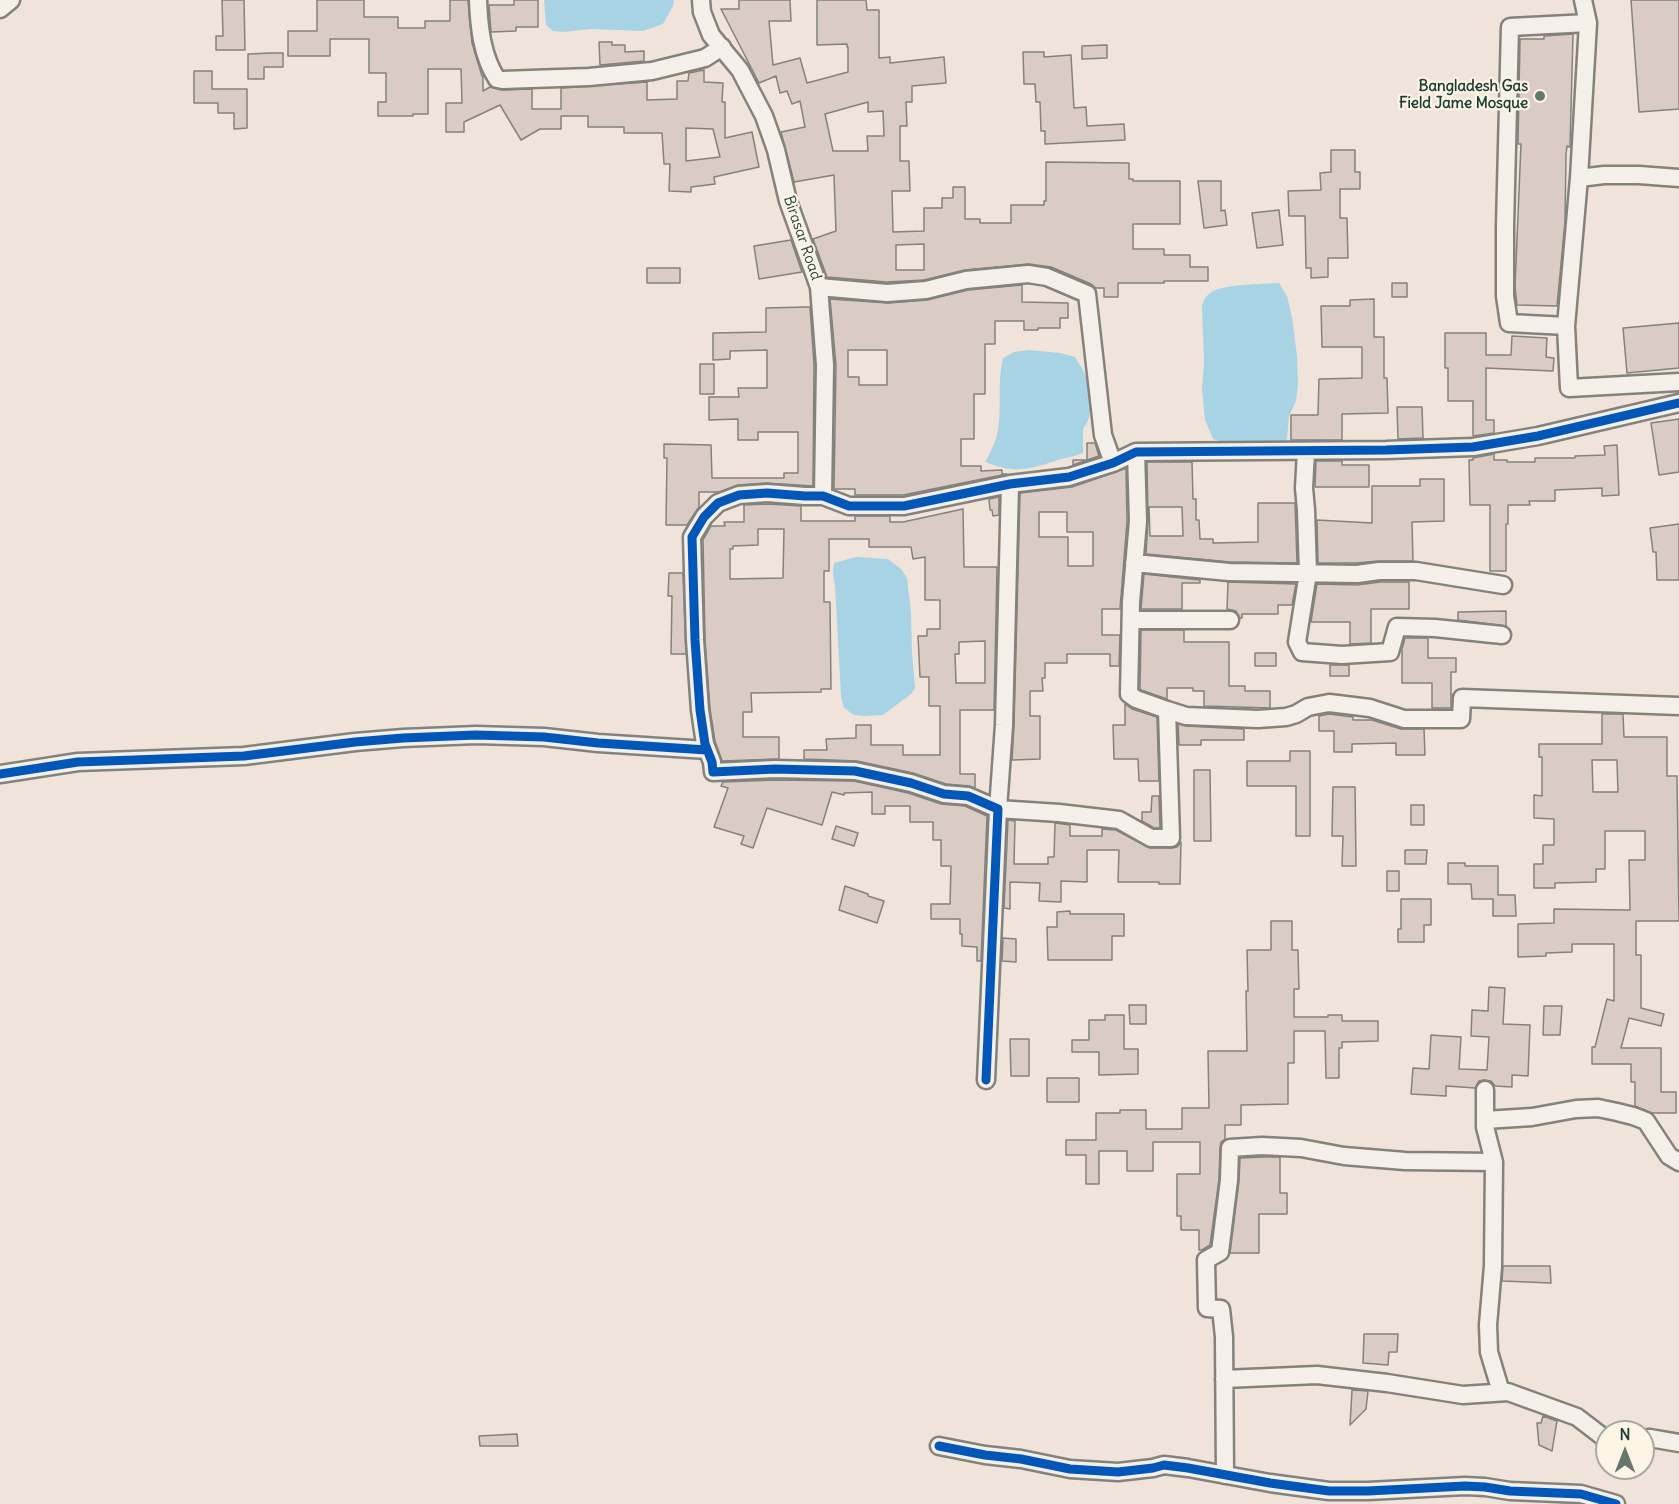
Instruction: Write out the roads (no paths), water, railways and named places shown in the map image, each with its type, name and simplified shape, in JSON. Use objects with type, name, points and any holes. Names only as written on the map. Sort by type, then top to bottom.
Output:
[{"type":"street","points":[[0,9],[11,0]]},
{"type":"street","points":[[478,0],[482,39],[487,58],[497,79],[502,80],[589,77],[652,71],[705,58],[722,47]]},
{"type":"street","name":"Birasar Road","points":[[701,0],[702,12],[711,35],[740,70],[764,116],[776,150],[792,211],[819,288],[825,365],[823,496]]},
{"type":"street","points":[[1583,0],[1588,23],[1579,178],[1566,326],[1569,388],[1679,382]]},
{"type":"street","points":[[1566,326],[1509,323],[1505,296],[1505,226],[1510,27],[1588,23]]},
{"type":"street","points":[[1579,178],[1639,175],[1679,178]]},
{"type":"street","points":[[819,288],[887,292],[926,290],[966,280],[1028,274],[1047,277],[1087,294],[1103,435],[1113,463]]},
{"type":"street","points":[[1167,710],[1171,838],[1151,838],[1119,820],[998,809],[968,796],[944,794],[927,787],[855,771],[775,769],[713,772],[700,710],[692,537],[704,517],[718,503],[740,495],[767,493],[823,496],[849,506],[904,506],[1010,484],[1069,477],[1113,463],[1136,452],[1473,447],[1548,433],[1679,403]]},
{"type":"street","points":[[1306,451],[1304,488],[1308,573],[1297,642],[1302,652],[1342,655],[1390,652],[1397,627],[1503,634]]},
{"type":"street","points":[[1136,452],[1138,521],[1131,620],[1129,694],[1136,699],[1186,716],[1258,719],[1286,717],[1308,707],[1329,703],[1370,708],[1404,719],[1461,719],[1462,698],[1679,706]]},
{"type":"street","points":[[986,1080],[1004,725],[1010,484]]},
{"type":"street","points":[[1134,563],[1229,572],[1357,574],[1416,572],[1503,585]]},
{"type":"street","points":[[1131,620],[1230,620]]},
{"type":"street","points":[[0,774],[60,763],[232,757],[354,742],[476,735],[544,737],[707,750]]},
{"type":"street","points":[[1485,1090],[1485,1127],[1494,1162],[1489,1352],[1500,1392]]},
{"type":"street","points":[[1485,1119],[1532,1117],[1576,1109],[1598,1108],[1617,1112],[1646,1121],[1669,1156],[1679,1162]]},
{"type":"street","points":[[1225,1475],[1223,1320],[1221,1309],[1207,1308],[1206,1260],[1220,1252],[1229,1180],[1230,1148],[1262,1146],[1301,1148],[1344,1156],[1405,1161],[1494,1162]]},
{"type":"street","points":[[1224,1379],[1317,1375],[1463,1395],[1508,1392],[1577,1417],[1595,1431]]},
{"type":"street","points":[[1655,1439],[1679,1443]]},
{"type":"street","points":[[939,1446],[1070,1469],[1118,1472],[1164,1466],[1329,1491],[1465,1486],[1510,1491],[1581,1494],[1616,1504]]},
{"type":"water","points":[[544,0],[674,0],[663,24],[643,31],[591,29],[563,32],[553,31],[546,25]]},
{"type":"water","points":[[1279,283],[1287,296],[1297,356],[1298,385],[1296,401],[1289,416],[1287,439],[1281,443],[1247,444],[1213,439],[1205,420],[1202,388],[1204,363],[1202,308],[1204,301],[1212,292],[1225,287]]},
{"type":"water","points":[[1029,350],[1075,357],[1084,372],[1090,410],[1087,423],[1083,428],[1083,453],[1032,468],[1004,468],[984,461],[991,450],[998,430],[1003,358],[1014,352]]},
{"type":"water","points":[[856,557],[888,559],[901,569],[907,578],[915,688],[911,694],[883,715],[854,715],[844,708],[841,696],[834,563]]},
{"type":"place","name":"Bangladesh Gas Field Jame Mosque","points":[[1540,96]]}]
